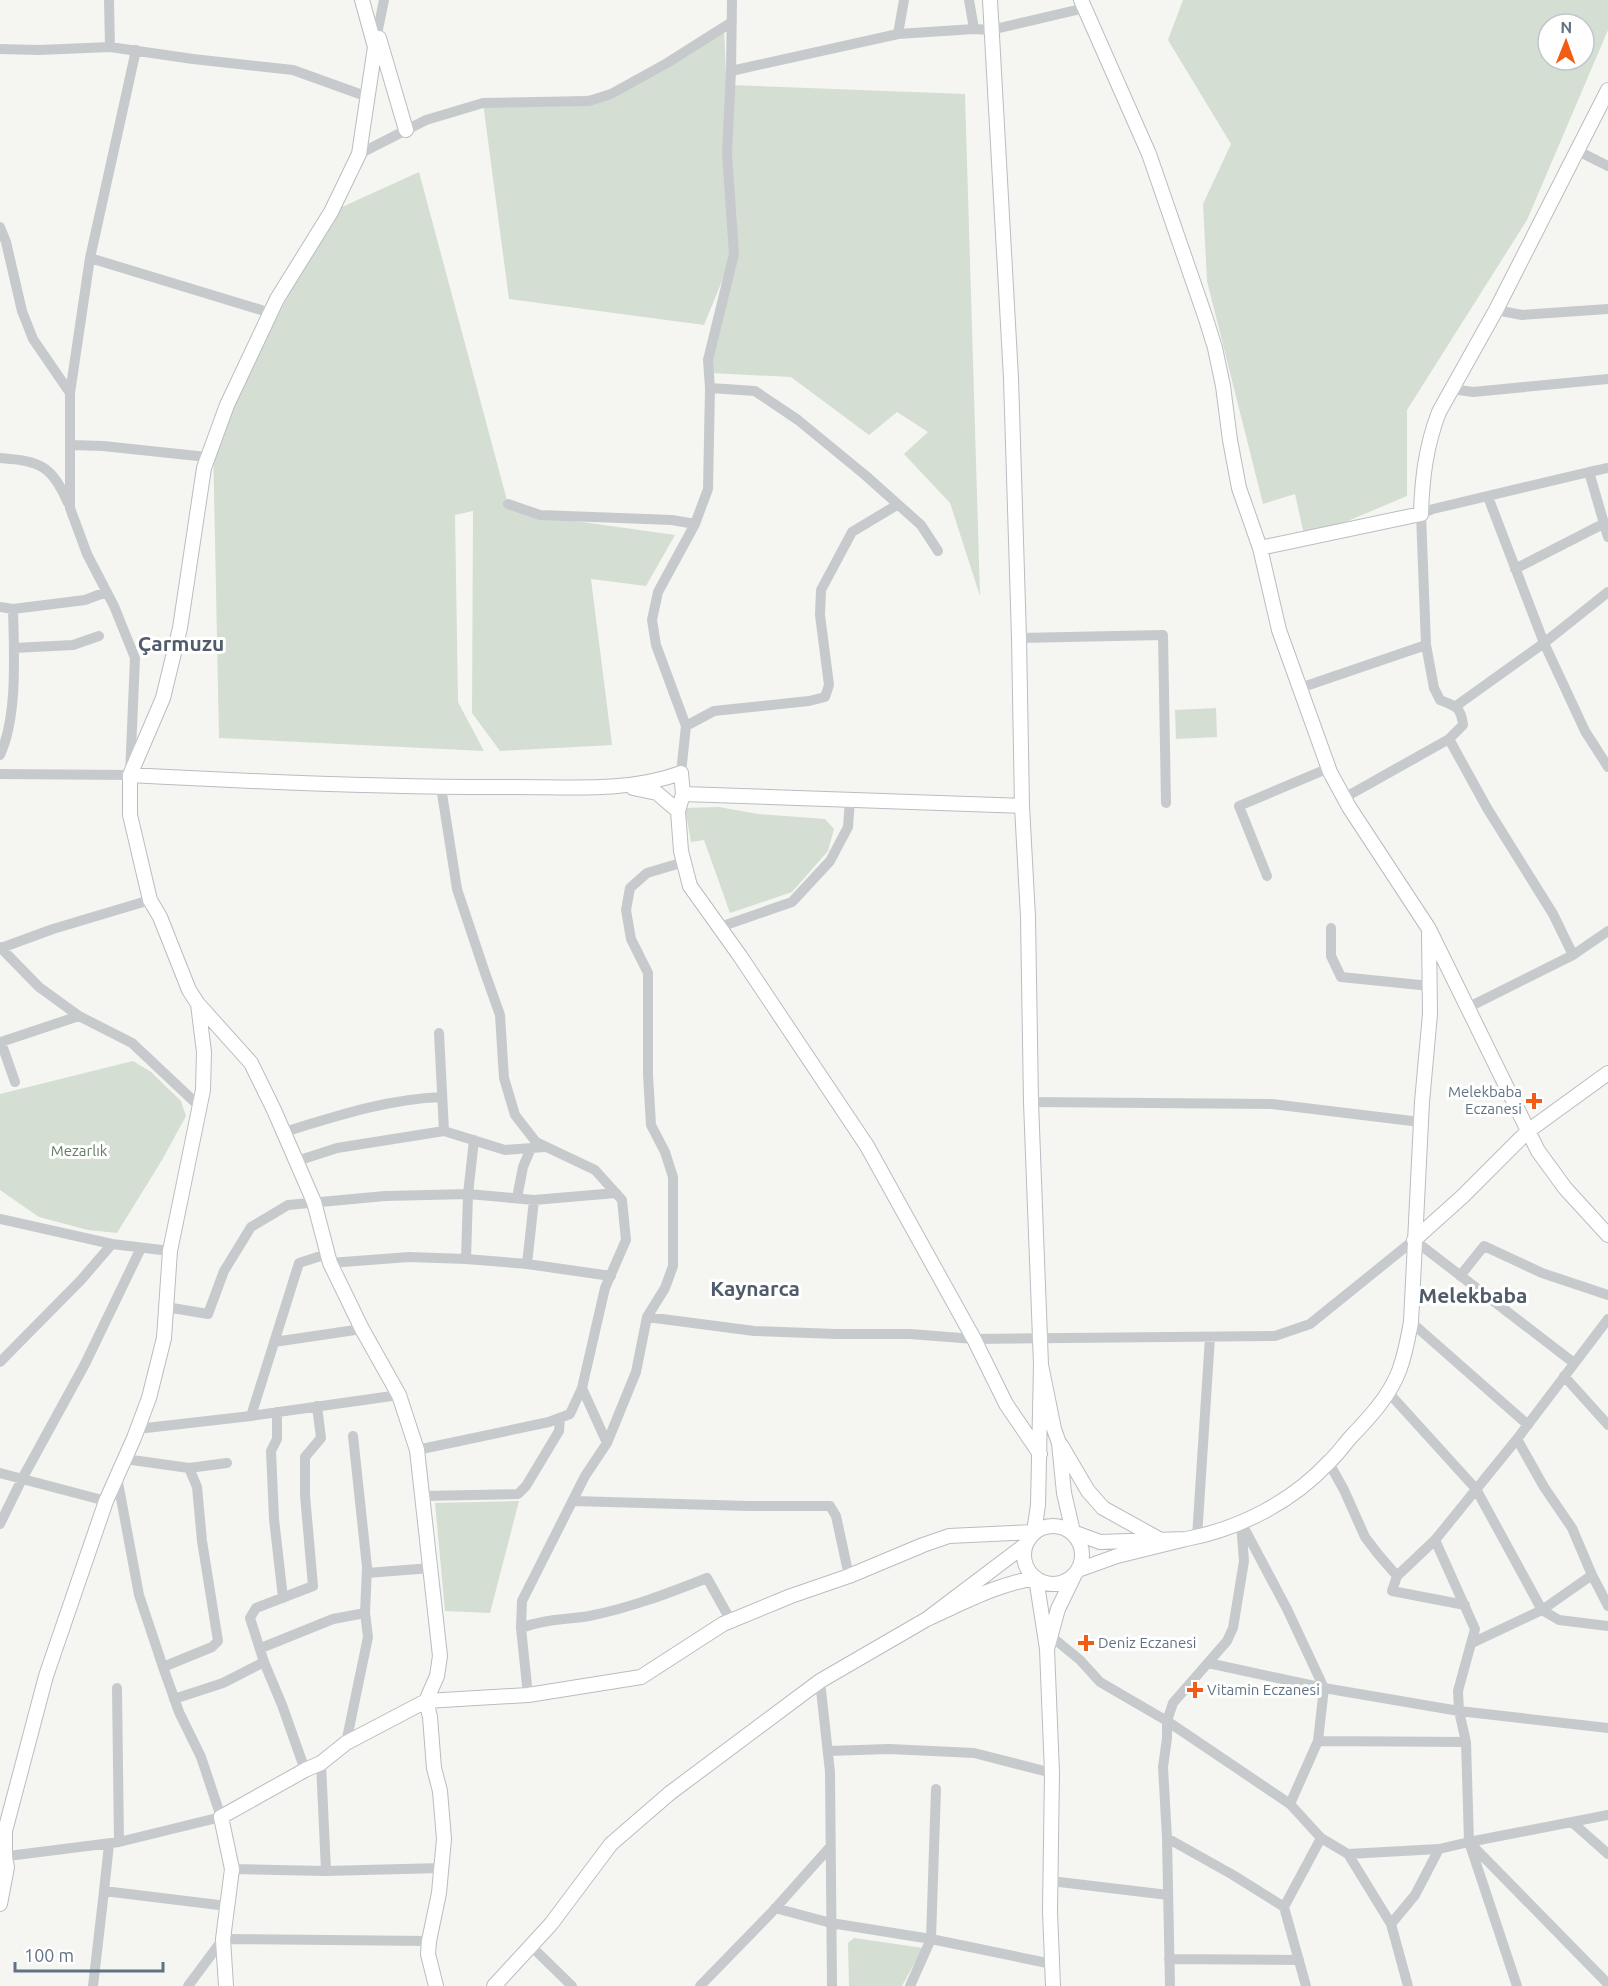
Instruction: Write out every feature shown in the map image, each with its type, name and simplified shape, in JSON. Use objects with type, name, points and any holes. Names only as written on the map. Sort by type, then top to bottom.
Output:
[{"type":"street","points":[[109,0],[110,47]]},
{"type":"street","points":[[362,0],[406,130]]},
{"type":"street","points":[[130,776],[163,698],[180,628],[207,457],[227,405],[277,299],[331,212],[359,154],[384,0]]},
{"type":"street","points":[[732,0],[727,154],[734,254],[708,360],[710,388],[708,489],[695,524],[658,592],[652,620],[656,645],[686,726],[681,772],[683,794],[678,811],[681,851],[690,886],[867,1146],[974,1339],[1006,1404],[1040,1454]]},
{"type":"street","points":[[898,34],[904,0]]},
{"type":"street","points":[[969,0],[975,29]]},
{"type":"street","points":[[494,1986],[551,1924],[611,1844],[670,1793],[820,1681],[927,1618],[1025,1545],[1034,1532],[1038,1505],[1041,1365],[1031,1102],[1028,917],[1022,806],[1011,378],[990,0]]},
{"type":"street","points":[[731,71],[898,34],[991,30],[1083,4],[1149,154],[1206,320],[1215,348],[1239,488],[1260,549],[1280,630],[1329,768],[1344,798],[1428,928],[1538,1151],[1565,1188],[1608,1235]]},
{"type":"street","points":[[359,154],[426,120],[483,104],[589,101],[612,94],[732,22]]},
{"type":"street","points":[[0,49],[110,47],[293,70],[368,97]]},
{"type":"street","points":[[70,508],[70,393],[90,258],[135,50]]},
{"type":"street","points":[[1344,798],[1449,739],[1463,725],[1462,714],[1456,706],[1440,700],[1434,688],[1426,645],[1421,514],[1422,478],[1427,449],[1436,421],[1452,389],[1496,310],[1608,90]]},
{"type":"street","points":[[1578,151],[1608,166]]},
{"type":"street","points":[[0,227],[6,242],[22,311],[33,339],[70,393]]},
{"type":"street","points":[[90,258],[271,313]]},
{"type":"street","points":[[1496,310],[1522,315],[1608,309]]},
{"type":"street","points":[[1452,389],[1473,392],[1608,379]]},
{"type":"street","points":[[710,388],[755,391],[798,420],[921,525],[938,551]]},
{"type":"street","points":[[70,445],[103,446],[207,457]]},
{"type":"street","points":[[0,458],[30,462],[53,474],[135,658],[130,815],[150,900],[160,917],[189,990],[198,1004],[251,1063],[314,1202],[328,1258],[362,1329],[399,1395],[417,1450],[440,1656],[437,1676],[426,1701],[430,1717],[434,1768],[443,1816],[444,1839],[439,1893],[429,1941],[429,1961],[436,1986]]},
{"type":"street","points":[[1260,549],[1421,514],[1433,509],[1608,468]]},
{"type":"street","points":[[1589,472],[1608,537]]},
{"type":"street","points":[[1488,497],[1544,643],[1585,731],[1608,767]]},
{"type":"street","points":[[508,504],[540,516],[672,520],[695,524]]},
{"type":"street","points":[[686,726],[714,711],[809,701],[825,697],[829,685],[820,615],[821,590],[852,532],[897,505]]},
{"type":"street","points":[[1515,569],[1603,524]]},
{"type":"street","points":[[0,607],[13,609],[85,600],[106,592]]},
{"type":"street","points":[[1456,706],[1544,643],[1608,592]]},
{"type":"street","points":[[0,755],[9,731],[5,717],[14,648],[13,609]]},
{"type":"street","points":[[1019,638],[1163,635],[1166,803]]},
{"type":"street","points":[[14,648],[73,645],[99,636]]},
{"type":"street","points":[[1300,688],[1426,645]]},
{"type":"street","points":[[1449,739],[1487,808],[1554,914],[1573,955]]},
{"type":"street","points":[[1267,876],[1239,806],[1329,768]]},
{"type":"street","points":[[0,774],[130,776],[441,788],[628,786],[664,779],[681,772]]},
{"type":"street","points":[[628,786],[657,793],[678,811]]},
{"type":"street","points":[[417,1450],[549,1422],[570,1414],[582,1388],[605,1288],[626,1240],[622,1200],[616,1193],[594,1170],[536,1142],[515,1114],[504,1078],[500,1015],[457,889],[441,788]]},
{"type":"street","points":[[683,794],[1022,806]]},
{"type":"street","points":[[720,927],[792,902],[830,861],[848,827],[850,800]]},
{"type":"street","points":[[528,1695],[521,1628],[522,1601],[585,1476],[607,1443],[636,1372],[647,1317],[665,1288],[673,1266],[673,1177],[665,1152],[651,1125],[648,1075],[648,973],[631,939],[626,910],[630,888],[647,873],[684,862]]},
{"type":"street","points":[[150,900],[53,929],[0,948],[39,987],[80,1016],[132,1043],[200,1107]]},
{"type":"street","points":[[1331,928],[1331,956],[1341,977],[1430,986]]},
{"type":"street","points":[[1025,1545],[1025,1563],[1029,1571],[1036,1578],[1051,1584],[1060,1584],[1077,1572],[1118,1556],[1241,1523],[1274,1507],[1310,1481],[1367,1420],[1388,1392],[1398,1373],[1407,1347],[1411,1322],[1420,1122],[1430,1014],[1428,928]]},
{"type":"street","points":[[1467,1008],[1573,955],[1608,931]]},
{"type":"street","points":[[0,1904],[7,1867],[2,1857],[5,1831],[46,1676],[106,1501],[149,1398],[164,1338],[170,1251],[203,1090],[204,1052],[198,1004]]},
{"type":"street","points":[[15,1082],[1,1042],[80,1016]]},
{"type":"street","points":[[439,1033],[444,1131]]},
{"type":"street","points":[[647,1317],[754,1331],[910,1334],[974,1339],[1275,1336],[1310,1324],[1414,1240],[1463,1196],[1528,1131],[1608,1073]]},
{"type":"street","points":[[284,1132],[349,1112],[414,1098],[442,1097]]},
{"type":"street","points":[[1031,1102],[1272,1104],[1420,1122]]},
{"type":"street","points":[[297,1161],[337,1148],[444,1131],[505,1150],[545,1146]]},
{"type":"street","points":[[466,1259],[468,1194],[474,1140]]},
{"type":"street","points":[[517,1198],[523,1167],[531,1148]]},
{"type":"street","points":[[166,1307],[208,1314],[224,1271],[251,1227],[288,1205],[385,1196],[468,1194],[534,1200],[616,1193]]},
{"type":"street","points":[[527,1264],[534,1200]]},
{"type":"street","points":[[0,1219],[112,1244],[170,1251]]},
{"type":"street","points":[[1414,1240],[1574,1363]]},
{"type":"street","points":[[0,1362],[81,1280],[112,1244]]},
{"type":"street","points":[[1460,1276],[1484,1246],[1542,1273],[1608,1295]]},
{"type":"street","points":[[0,1524],[85,1364],[141,1248]]},
{"type":"street","points":[[251,1416],[299,1263],[328,1258],[466,1259],[527,1264],[610,1276]]},
{"type":"street","points":[[1465,1605],[1392,1591],[1397,1576],[1435,1540],[1528,1425],[1608,1319]]},
{"type":"street","points":[[1411,1322],[1528,1425]]},
{"type":"street","points":[[274,1342],[362,1329]]},
{"type":"street","points":[[1191,1538],[1210,1337]]},
{"type":"street","points":[[1041,1365],[1059,1443],[1088,1491],[1104,1508],[1159,1539]]},
{"type":"street","points":[[1564,1376],[1608,1425]]},
{"type":"street","points":[[582,1388],[607,1443]]},
{"type":"street","points":[[1388,1392],[1476,1489],[1542,1610],[1559,1620],[1608,1626]]},
{"type":"street","points":[[137,1429],[399,1395]]},
{"type":"street","points":[[305,1770],[264,1662],[250,1618],[256,1608],[313,1586],[305,1495],[305,1458],[321,1438],[318,1406]]},
{"type":"street","points":[[277,1412],[278,1439],[271,1451],[274,1519],[283,1598]]},
{"type":"street","points":[[423,1496],[518,1494],[526,1486],[559,1431],[560,1418]]},
{"type":"street","points":[[346,1743],[368,1637],[365,1613],[367,1573],[353,1436]]},
{"type":"street","points":[[1517,1439],[1544,1487],[1572,1528],[1608,1606]]},
{"type":"street","points":[[1049,1643],[1058,1609],[1077,1572],[1083,1554],[1073,1532],[1064,1494],[1059,1443]]},
{"type":"street","points":[[124,1459],[189,1468],[227,1463]]},
{"type":"street","points":[[1329,1463],[1365,1537],[1397,1576]]},
{"type":"street","points":[[163,1667],[212,1647],[218,1641],[202,1541],[197,1487],[189,1468]]},
{"type":"street","points":[[0,1473],[106,1501]]},
{"type":"street","points":[[117,1477],[139,1595],[174,1699],[201,1757],[221,1817],[232,1869],[223,1939],[226,1986]]},
{"type":"street","points":[[573,1501],[830,1506],[836,1516],[849,1576]]},
{"type":"street","points":[[1170,1986],[1163,1767],[1167,1721],[1173,1703],[1227,1641],[1235,1622],[1244,1561],[1241,1523]]},
{"type":"street","points":[[1241,1523],[1291,1618],[1324,1688],[1318,1741],[1290,1804]]},
{"type":"street","points":[[2,1857],[114,1843],[221,1817],[321,1763],[346,1743],[426,1701],[528,1695],[640,1677],[731,1621],[949,1536],[1034,1532],[1048,1526],[1056,1526],[1100,1542],[1191,1538]]},
{"type":"street","points":[[1435,1540],[1475,1629],[1458,1691],[1459,1711],[1466,1742],[1470,1842],[1517,1986]]},
{"type":"street","points":[[367,1573],[430,1568]]},
{"type":"street","points":[[1472,1643],[1542,1610],[1592,1575]]},
{"type":"street","points":[[521,1628],[537,1622],[588,1616],[656,1598],[707,1578],[731,1621]]},
{"type":"street","points":[[927,1618],[994,1588],[1036,1578]]},
{"type":"street","points":[[1036,1578],[1049,1643],[1053,1985]]},
{"type":"street","points":[[261,1648],[333,1619],[365,1613]]},
{"type":"street","points":[[1049,1643],[1080,1660],[1100,1682],[1167,1721],[1290,1804],[1321,1838],[1348,1854],[1391,1924],[1408,1986]]},
{"type":"street","points":[[174,1699],[224,1683],[264,1662]]},
{"type":"street","points":[[1208,1664],[1324,1688],[1459,1711],[1608,1728]]},
{"type":"street","points":[[820,1681],[830,1772],[832,1986]]},
{"type":"street","points":[[93,1986],[104,1891],[114,1843],[117,1688]]},
{"type":"street","points":[[1318,1741],[1466,1742]]},
{"type":"street","points":[[828,1751],[889,1749],[974,1753],[1052,1773]]},
{"type":"street","points":[[321,1763],[326,1871]]},
{"type":"street","points":[[910,1986],[931,1939],[936,1790]]},
{"type":"street","points":[[1348,1854],[1439,1849],[1608,1815]]},
{"type":"street","points":[[1573,1823],[1608,1854]]},
{"type":"street","points":[[1167,1838],[1284,1907],[1306,1986]]},
{"type":"street","points":[[1284,1907],[1321,1838]]},
{"type":"street","points":[[1470,1842],[1608,1984]]},
{"type":"street","points":[[700,1986],[830,1847]]},
{"type":"street","points":[[1391,1924],[1415,1894],[1439,1849]]},
{"type":"street","points":[[232,1869],[326,1871],[441,1868]]},
{"type":"street","points":[[1051,1881],[1168,1895]]},
{"type":"street","points":[[104,1891],[227,1906]]},
{"type":"street","points":[[775,1908],[831,1923],[931,1939],[1052,1964]]},
{"type":"street","points":[[223,1939],[429,1941]]},
{"type":"street","points":[[188,1986],[223,1939]]},
{"type":"street","points":[[531,1946],[572,1986]]},
{"type":"street","points":[[1169,1959],[1299,1960]]},
{"type":"green space","points":[[1183,0],[1608,0],[1608,30],[1596,58],[1596,12],[1536,12],[1536,72],[1590,72],[1527,220],[1407,410],[1407,496],[1305,539],[1295,494],[1263,504],[1207,281],[1203,204],[1231,144],[1168,40]]},
{"type":"green space","points":[[724,27],[732,215],[731,85],[965,94],[980,596],[950,503],[904,454],[928,432],[897,412],[869,435],[791,377],[709,373],[731,259],[704,325],[509,299],[483,103],[611,94]]},
{"type":"green space","points":[[419,172],[508,504],[540,516],[675,535],[646,586],[591,579],[612,745],[500,751],[472,713],[473,511],[455,515],[458,702],[484,751],[219,738],[213,442],[331,212]]},
{"type":"green space","points":[[1216,708],[1217,737],[1176,739],[1175,710]]},
{"type":"green space","points":[[719,807],[758,814],[825,819],[834,829],[828,851],[792,892],[730,913],[704,840],[691,842],[685,808]]},
{"type":"green space","name":"Mezarlık","points":[[133,1061],[151,1072],[181,1101],[186,1116],[117,1233],[88,1230],[39,1217],[0,1190],[0,1094]]},
{"type":"green space","points":[[519,1501],[490,1613],[445,1611],[435,1503]]},
{"type":"green space","points":[[854,1938],[923,1948],[902,1986],[849,1986],[848,1943]]},
{"type":"place","name":"Melekbaba Eczanesi","points":[[1534,1101]]},
{"type":"place","name":"Deniz Eczanesi","points":[[1086,1643]]},
{"type":"place","name":"Vitamin Eczanesi","points":[[1195,1690]]},
{"type":"district","name":"Çarmuzu","points":[[181,644]]},
{"type":"district","name":"Kaynarca","points":[[755,1289]]},
{"type":"district","name":"Melekbaba","points":[[1473,1296]]}]
